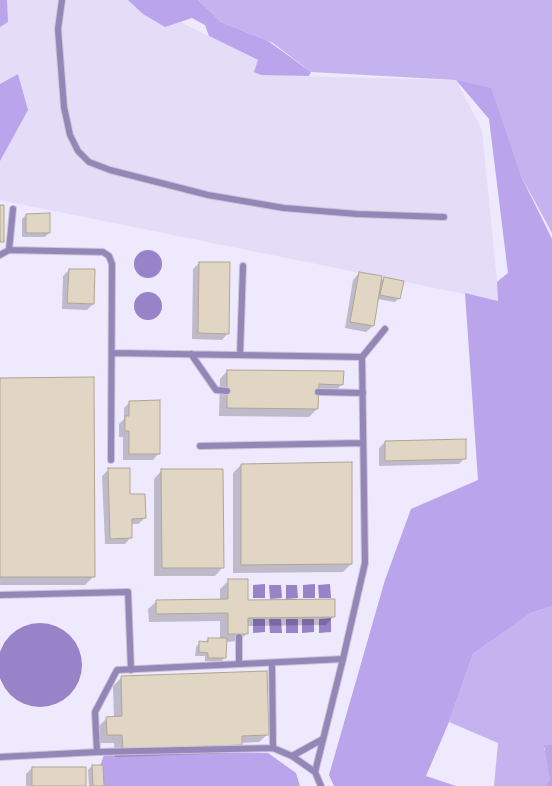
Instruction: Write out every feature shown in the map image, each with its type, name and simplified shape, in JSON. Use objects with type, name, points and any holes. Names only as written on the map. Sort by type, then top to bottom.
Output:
[{"type":"lane","points":[[62,0],[58,30],[64,107],[70,135],[78,151],[89,162],[110,170],[208,195],[284,208],[358,214],[444,217]]},
{"type":"lane","points":[[9,250],[13,209]]},
{"type":"lane","points":[[0,255],[9,250],[103,252],[109,256],[112,264],[111,460]]},
{"type":"lane","points":[[240,355],[243,266]]},
{"type":"lane","points":[[315,772],[366,563],[362,357],[385,329]]},
{"type":"lane","points":[[112,353],[362,357]]},
{"type":"lane","points":[[191,354],[216,390],[227,391]]},
{"type":"lane","points":[[318,392],[363,393]]},
{"type":"lane","points":[[200,446],[364,443]]},
{"type":"lane","points":[[0,595],[128,592],[131,670]]},
{"type":"lane","points":[[239,637],[239,664]]},
{"type":"lane","points":[[97,752],[95,712],[117,670],[343,659]]},
{"type":"lane","points":[[272,663],[273,748]]},
{"type":"lane","points":[[292,756],[323,739]]},
{"type":"lane","points":[[0,756],[273,748],[292,756],[315,772],[321,786]]},
{"type":"shaded area","points":[[0,0],[136,0],[289,76],[456,80],[482,130],[499,301],[0,200]]},
{"type":"shaded area","points":[[0,0],[7,0],[8,22],[0,27]]},
{"type":"shaded area","points":[[128,0],[198,0],[221,22],[268,41],[311,72],[309,76],[261,75],[254,72],[258,60],[209,36],[205,25],[192,18],[165,27],[143,14]]},
{"type":"shaded area","points":[[198,0],[552,0],[552,233],[521,176],[488,89],[456,80],[311,72],[273,43],[221,22]]},
{"type":"shaded area","points":[[18,74],[28,110],[0,161],[0,84]]},
{"type":"shaded area","points":[[456,80],[491,88],[521,176],[552,239],[552,606],[531,613],[473,654],[449,722],[426,776],[456,786],[334,786],[329,775],[385,580],[411,509],[478,480],[465,293],[498,301],[497,282],[508,273],[489,119]]},
{"type":"shaded area","points":[[148,250],[158,254],[162,264],[158,274],[148,278],[138,274],[134,264],[138,254]]},
{"type":"shaded area","points":[[148,292],[158,296],[162,306],[158,316],[148,320],[138,316],[134,306],[138,296]]},
{"type":"shaded area","points":[[265,584],[265,598],[253,598],[253,585]]},
{"type":"shaded area","points":[[315,584],[315,598],[303,598],[303,585]]},
{"type":"shaded area","points":[[330,584],[331,598],[319,598],[318,585]]},
{"type":"shaded area","points":[[269,585],[281,585],[282,598],[270,599]]},
{"type":"shaded area","points":[[286,585],[297,585],[298,598],[286,599]]},
{"type":"shaded area","points":[[552,606],[552,746],[544,748],[552,772],[552,778],[546,786],[494,786],[498,743],[449,722],[473,654],[531,613]]},
{"type":"shaded area","points":[[331,618],[331,632],[319,633],[319,619]]},
{"type":"shaded area","points":[[253,619],[265,619],[265,632],[253,633]]},
{"type":"shaded area","points":[[269,619],[281,619],[282,633],[270,633]]},
{"type":"shaded area","points":[[286,619],[298,619],[298,633],[286,633]]},
{"type":"shaded area","points":[[302,619],[314,619],[314,632],[302,633]]},
{"type":"shaded area","points":[[32,623],[48,623],[64,630],[75,641],[82,657],[82,673],[79,681],[70,695],[64,700],[48,707],[32,707],[16,700],[5,689],[-2,673],[-2,657],[5,641],[16,630]]},
{"type":"shaded area","points":[[544,745],[552,745],[552,786],[546,786],[550,779]]},
{"type":"shaded area","points":[[152,751],[268,753],[296,773],[300,786],[93,786],[105,752]]},
{"type":"building","points":[[0,205],[4,205],[4,242],[0,242]]},
{"type":"building","points":[[50,213],[50,233],[26,233],[26,214]]},
{"type":"building","points":[[199,262],[230,262],[229,334],[198,333]]},
{"type":"building","points":[[69,269],[95,269],[94,304],[67,303]]},
{"type":"building","points":[[359,272],[382,276],[374,326],[350,322]]},
{"type":"building","points":[[384,277],[404,281],[400,299],[380,295]]},
{"type":"building","points":[[227,370],[344,371],[343,385],[319,384],[318,409],[227,408]]},
{"type":"building","points":[[94,377],[95,577],[0,577],[0,378]]},
{"type":"building","points":[[160,400],[160,454],[129,454],[129,431],[125,431],[125,416],[129,416],[129,401]]},
{"type":"building","points":[[466,439],[466,459],[385,461],[385,441]]},
{"type":"building","points":[[352,462],[352,564],[241,565],[241,464]]},
{"type":"building","points":[[108,468],[130,468],[130,494],[145,494],[146,518],[132,519],[132,538],[110,539]]},
{"type":"building","points":[[161,469],[223,469],[224,568],[162,568]]},
{"type":"building","points":[[228,579],[248,579],[248,600],[335,599],[335,617],[248,618],[248,634],[228,634],[228,613],[156,614],[156,600],[228,599]]},
{"type":"building","points":[[208,638],[227,638],[226,658],[208,658],[208,653],[199,652],[199,641],[208,642]]},
{"type":"building","points":[[267,671],[269,735],[242,736],[242,745],[123,749],[122,735],[107,735],[106,717],[122,716],[121,676]]},
{"type":"building","points":[[92,765],[103,765],[104,786],[93,786]]},
{"type":"building","points":[[32,767],[86,767],[86,786],[32,786]]}]
